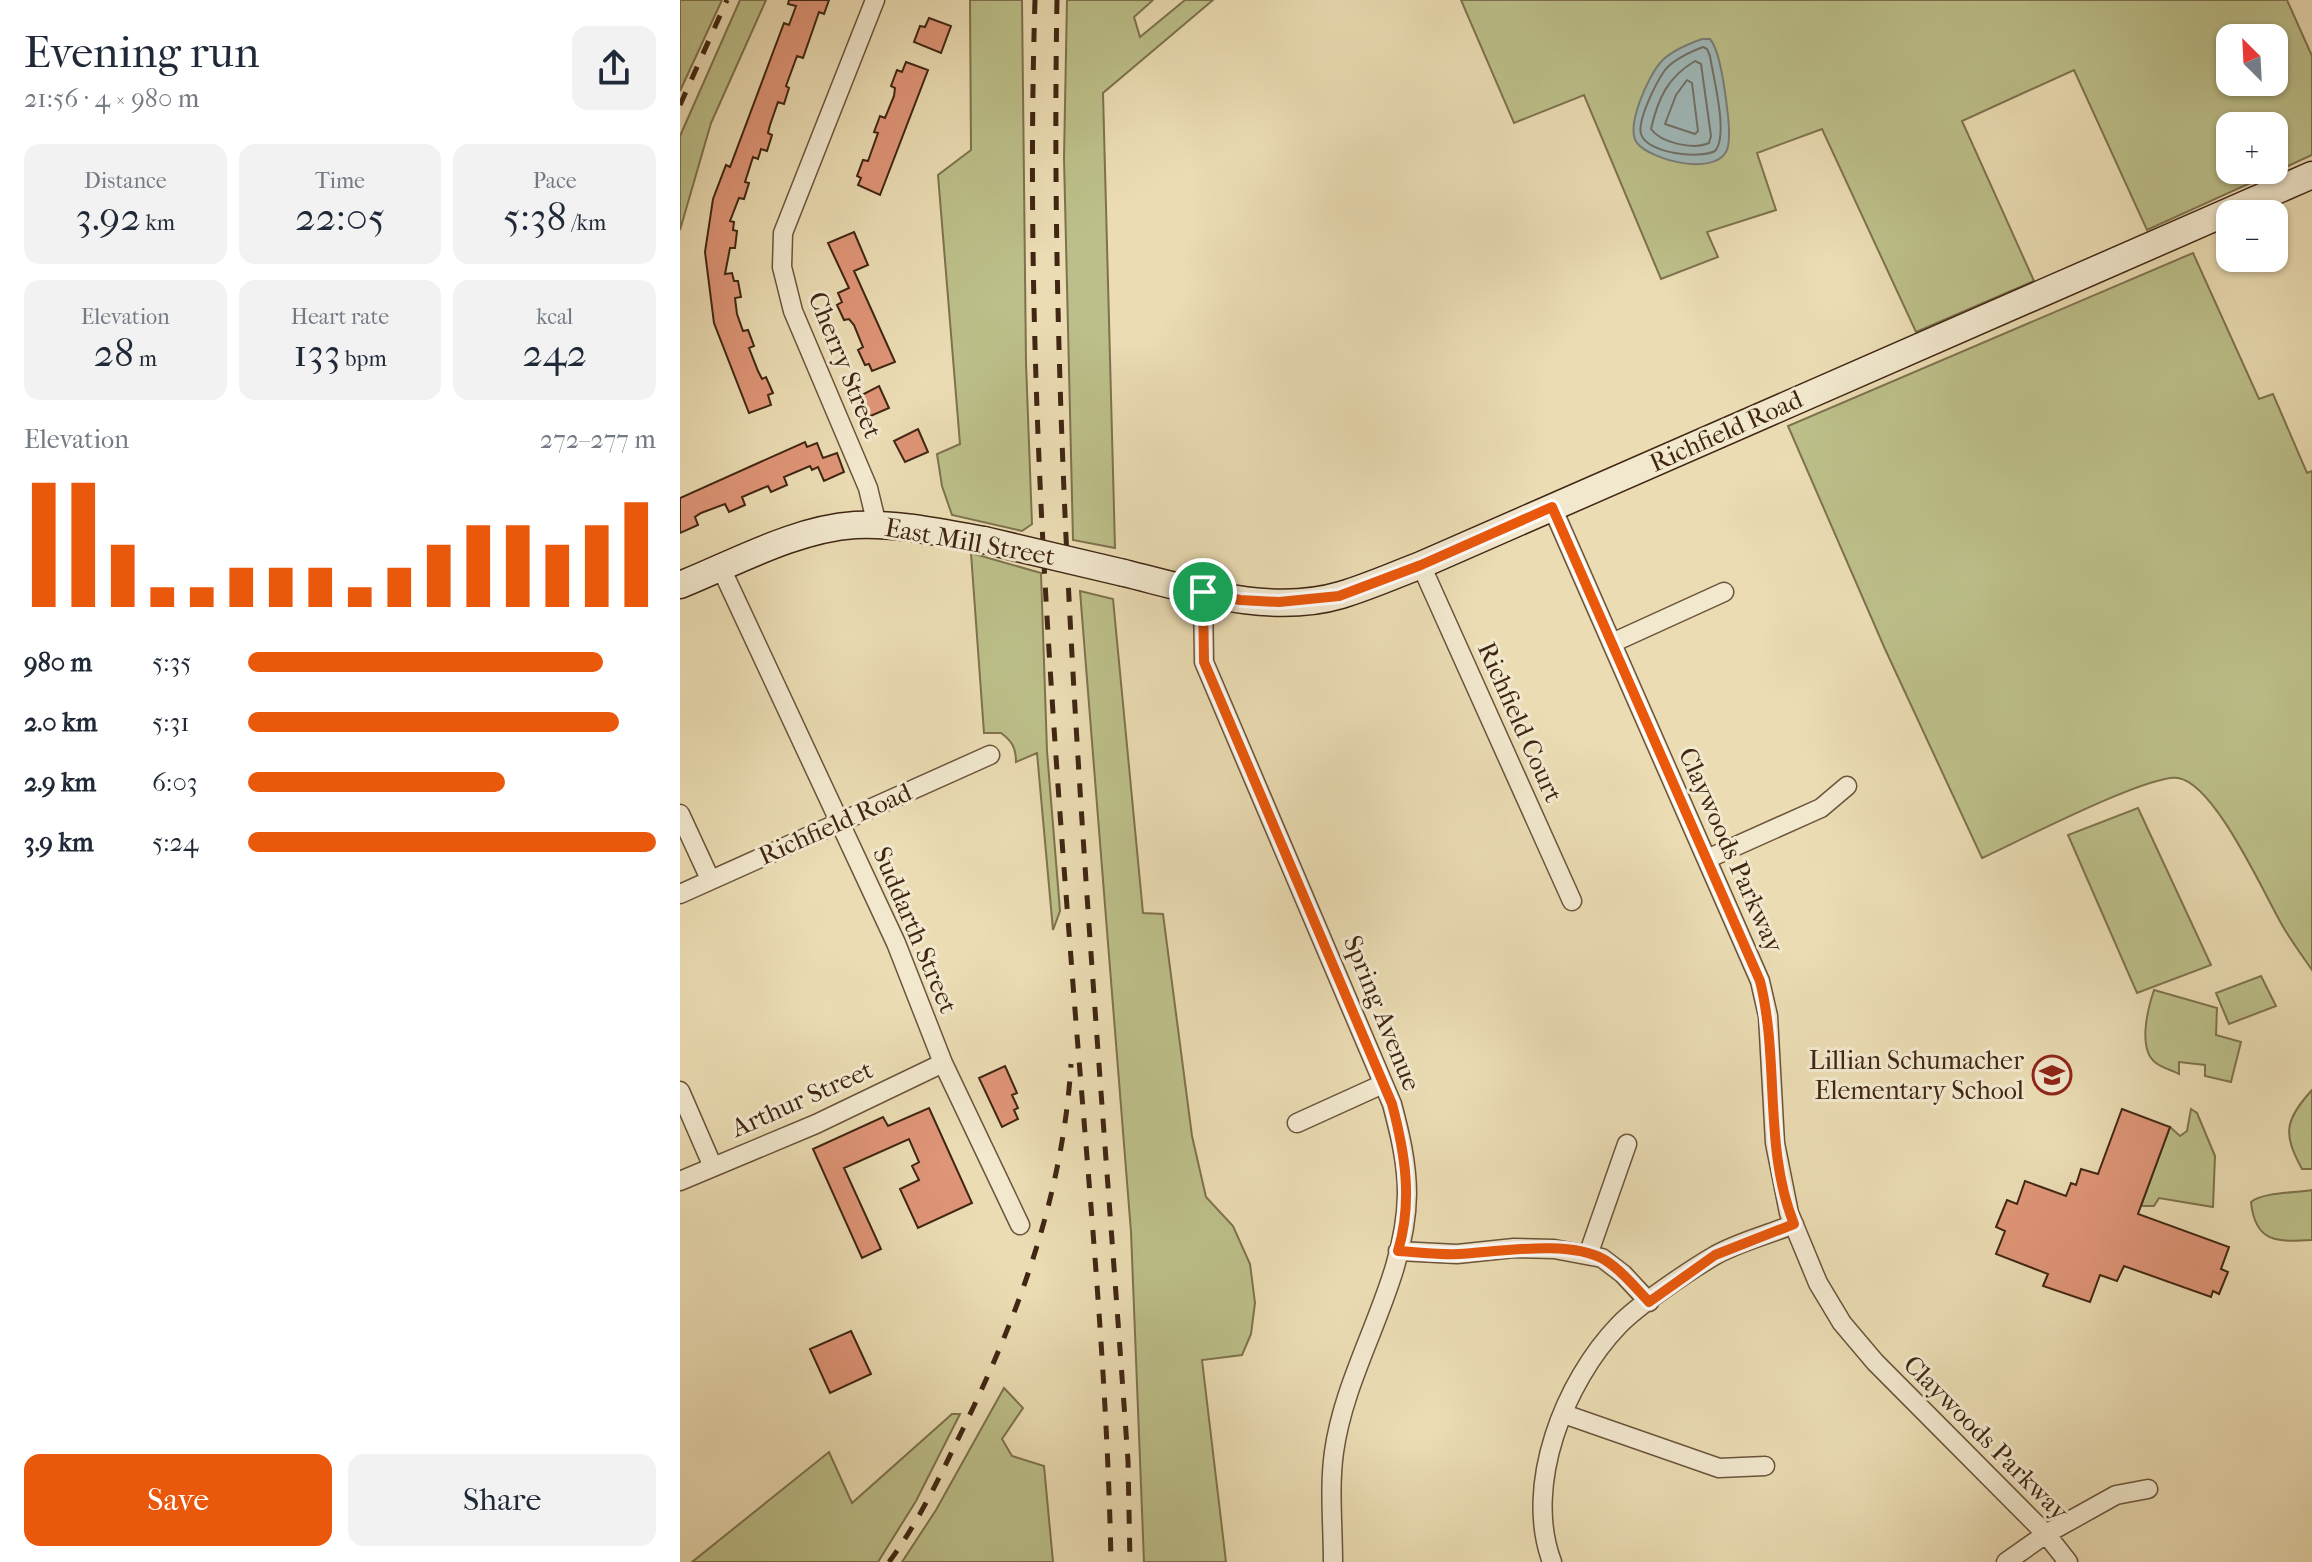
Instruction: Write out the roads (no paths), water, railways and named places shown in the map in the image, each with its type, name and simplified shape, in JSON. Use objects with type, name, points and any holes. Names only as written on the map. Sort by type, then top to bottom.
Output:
[{"type":"street","name":"Cherry Street","points":[[875,0],[783,233],[782,267],[793,311],[868,488],[877,525]]},
{"type":"street","name":"Richfield Road","points":[[1124,573],[1240,600],[1307,601],[1339,596],[1421,565],[2312,175]]},
{"type":"street","name":"Claywoods Parkway","points":[[1552,507],[1746,946],[1765,1002],[1775,1143],[1794,1224],[1818,1283],[1842,1323],[1875,1362],[2046,1534],[2068,1562]]},
{"type":"street","name":"East Mill Street","points":[[680,585],[797,538],[852,525],[877,525],[984,540],[1124,573]]},
{"type":"street","name":"Richfield Court","points":[[1421,565],[1572,901]]},
{"type":"street","name":"Suddarth Street","points":[[721,568],[896,943],[943,1063],[1020,1225]]},
{"type":"street","name":"Spring Avenue","points":[[1203,592],[1204,662],[1383,1084],[1404,1149],[1407,1195],[1398,1251],[1352,1382],[1334,1452],[1333,1562]]},
{"type":"street","points":[[1612,643],[1724,592]]},
{"type":"street","name":"Richfield Road","points":[[680,894],[990,755]]},
{"type":"street","points":[[1707,859],[1821,808],[1847,786]]},
{"type":"street","points":[[680,814],[710,879]]},
{"type":"street","name":"Arthur Street","points":[[680,1181],[816,1124],[943,1063]]},
{"type":"street","points":[[1297,1123],[1383,1084]]},
{"type":"street","points":[[680,1091],[713,1167]]},
{"type":"street","points":[[1588,1255],[1627,1144]]},
{"type":"street","points":[[1552,1562],[1543,1497],[1552,1436],[1580,1377],[1601,1345],[1622,1321],[1715,1255],[1794,1224]]},
{"type":"street","points":[[1398,1251],[1457,1254],[1514,1248],[1554,1249],[1588,1255],[1602,1258],[1613,1266],[1649,1302]]},
{"type":"street","points":[[1564,1414],[1719,1468],[1765,1466]]},
{"type":"street","points":[[2006,1562],[2046,1534],[2116,1495],[2148,1489]]},
{"type":"water","points":[[1702,39],[1710,39],[1720,64],[1729,144],[1719,159],[1708,163],[1668,160],[1637,143],[1634,136],[1636,114],[1644,90],[1660,63],[1674,52]]},
{"type":"railway","points":[[680,105],[727,0]]},
{"type":"railway","points":[[1035,0],[1033,240],[1040,479],[1062,839],[1101,1335],[1111,1562]]},
{"type":"railway","points":[[1057,0],[1056,183],[1067,548],[1088,913],[1128,1461],[1130,1562]]},
{"type":"railway","points":[[889,1562],[919,1516],[944,1468],[1001,1346],[1018,1301],[1048,1208],[1066,1113],[1071,1064]]},
{"type":"place","name":"Lillian Schumacher Elementary School","points":[[2052,1075]]}]
